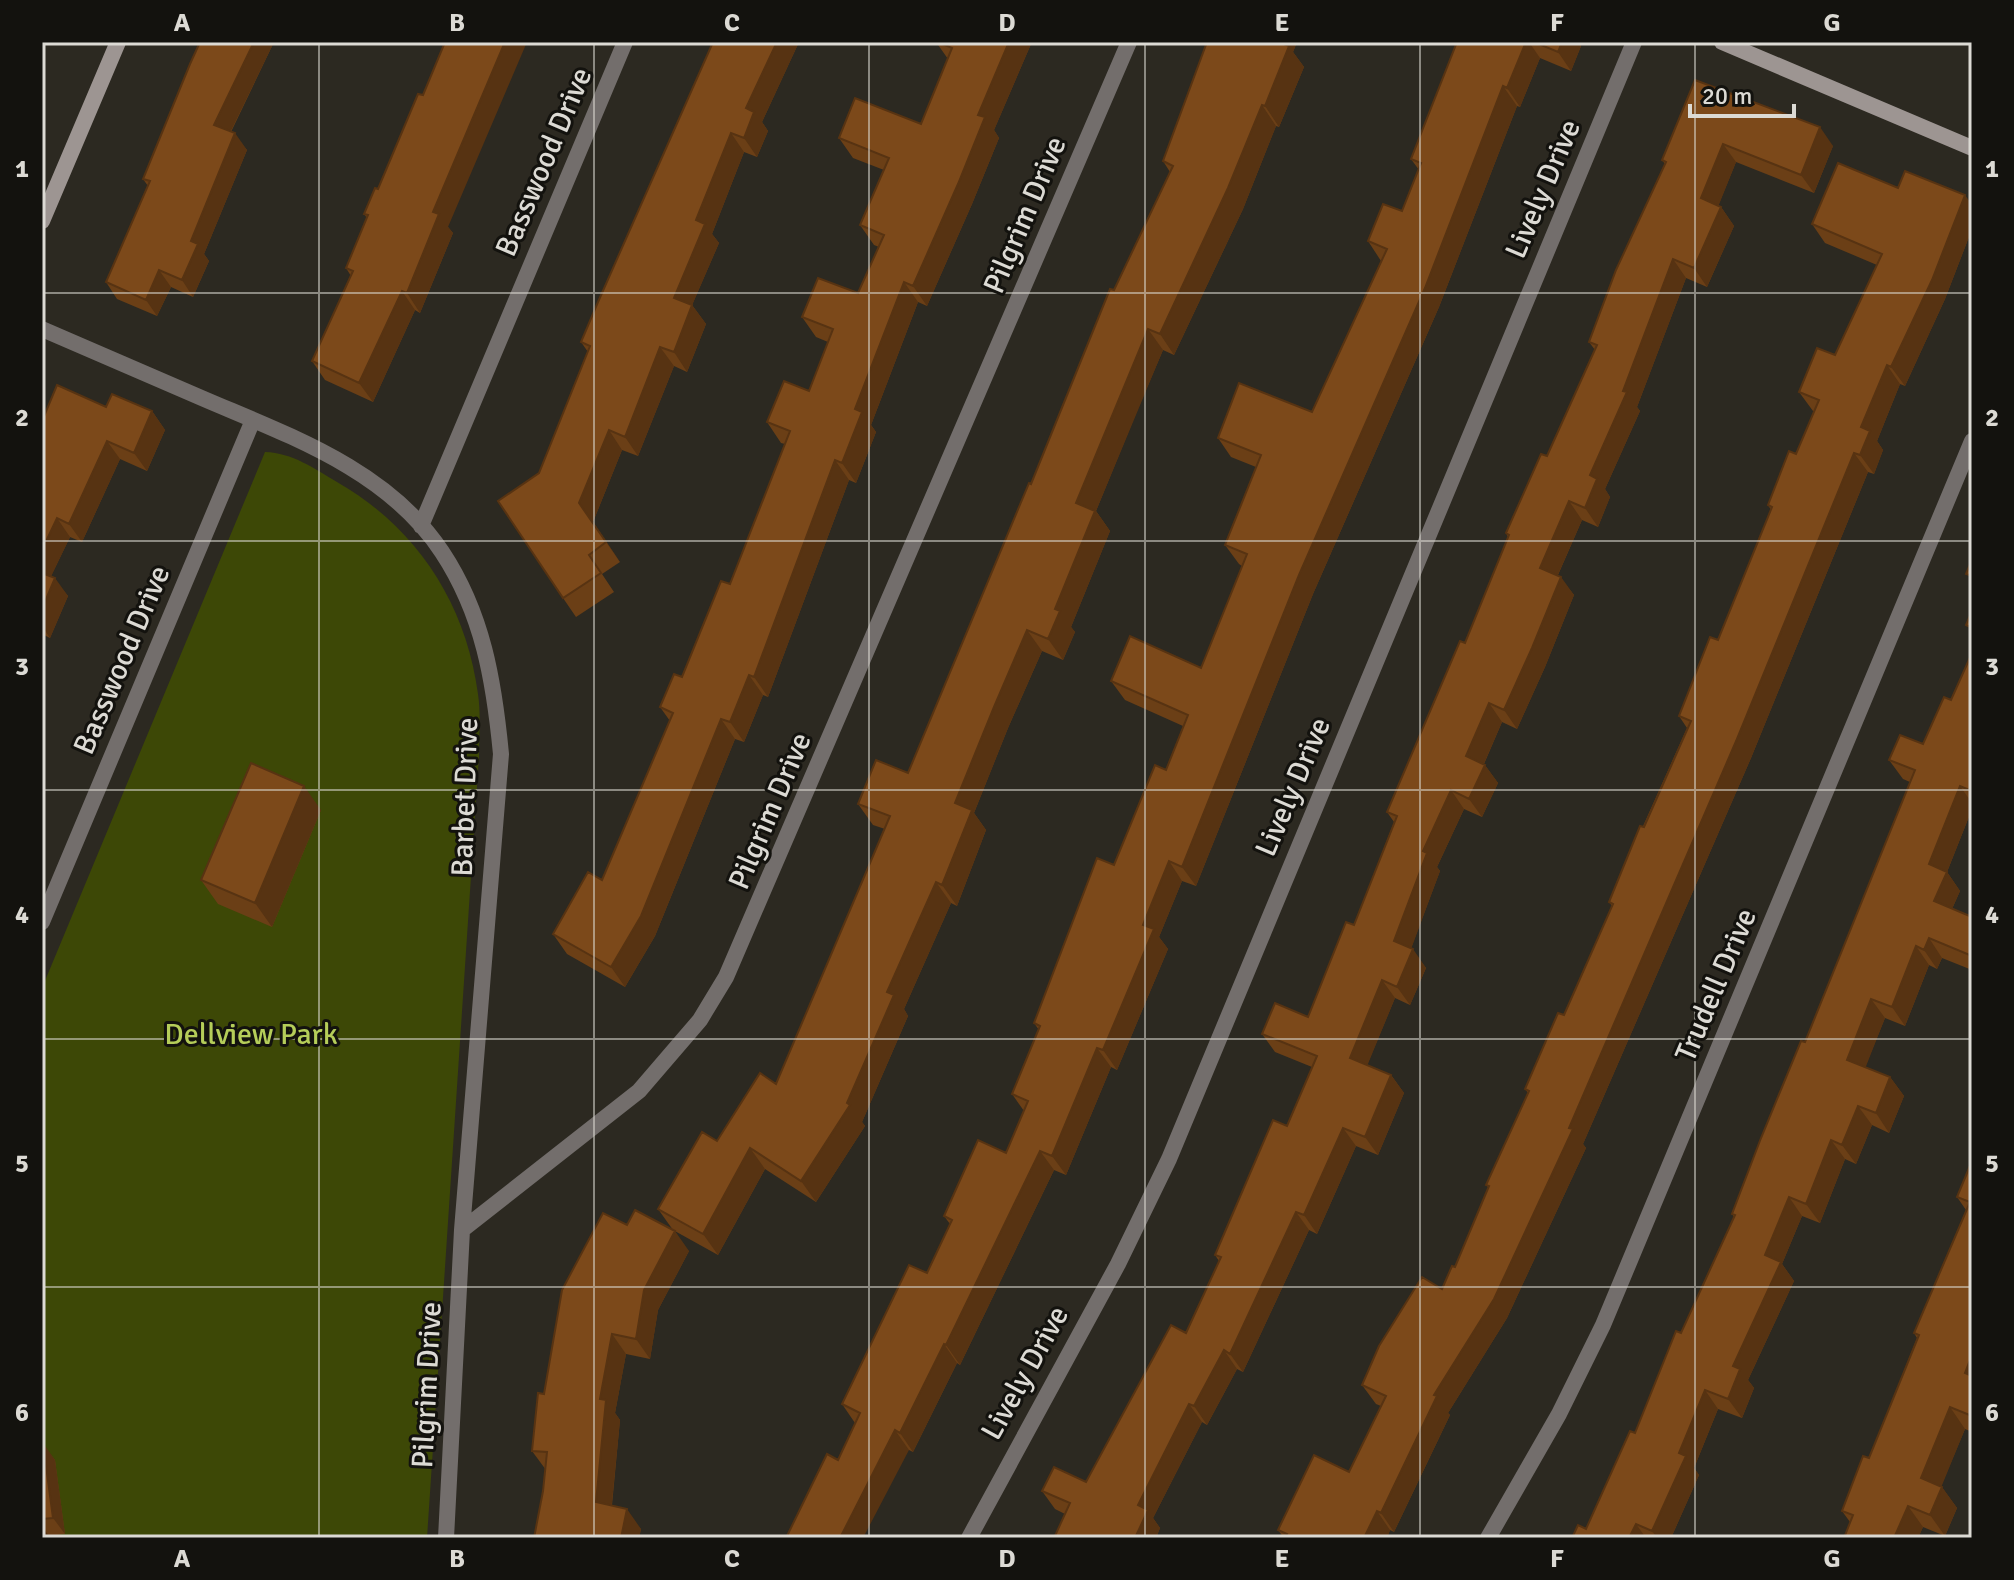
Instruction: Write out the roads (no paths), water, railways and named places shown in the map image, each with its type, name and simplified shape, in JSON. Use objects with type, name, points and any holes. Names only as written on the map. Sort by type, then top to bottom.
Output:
[{"type":"street","points":[[42,221],[118,42]]},
{"type":"street","name":"Basswood Drive","points":[[421,526],[625,42]]},
{"type":"street","name":"Pilgrim Drive","points":[[446,1538],[462,1230],[639,1091],[700,1020],[726,977],[1129,42]]},
{"type":"street","name":"Lively Drive","points":[[969,1538],[1118,1264],[1169,1159],[1634,42]]},
{"type":"street","points":[[1722,42],[1972,148]]},
{"type":"street","name":"Barbet Drive","points":[[42,329],[327,453],[382,489],[421,526],[442,552],[473,614],[494,680],[501,754],[462,1230]]},
{"type":"street","name":"Basswood Drive","points":[[42,922],[253,420]]},
{"type":"street","name":"Trudell Drive","points":[[1488,1538],[1559,1414],[1603,1325],[1972,441]]},
{"type":"park label","name":"Dellview Park","points":[[251,1034]]}]
